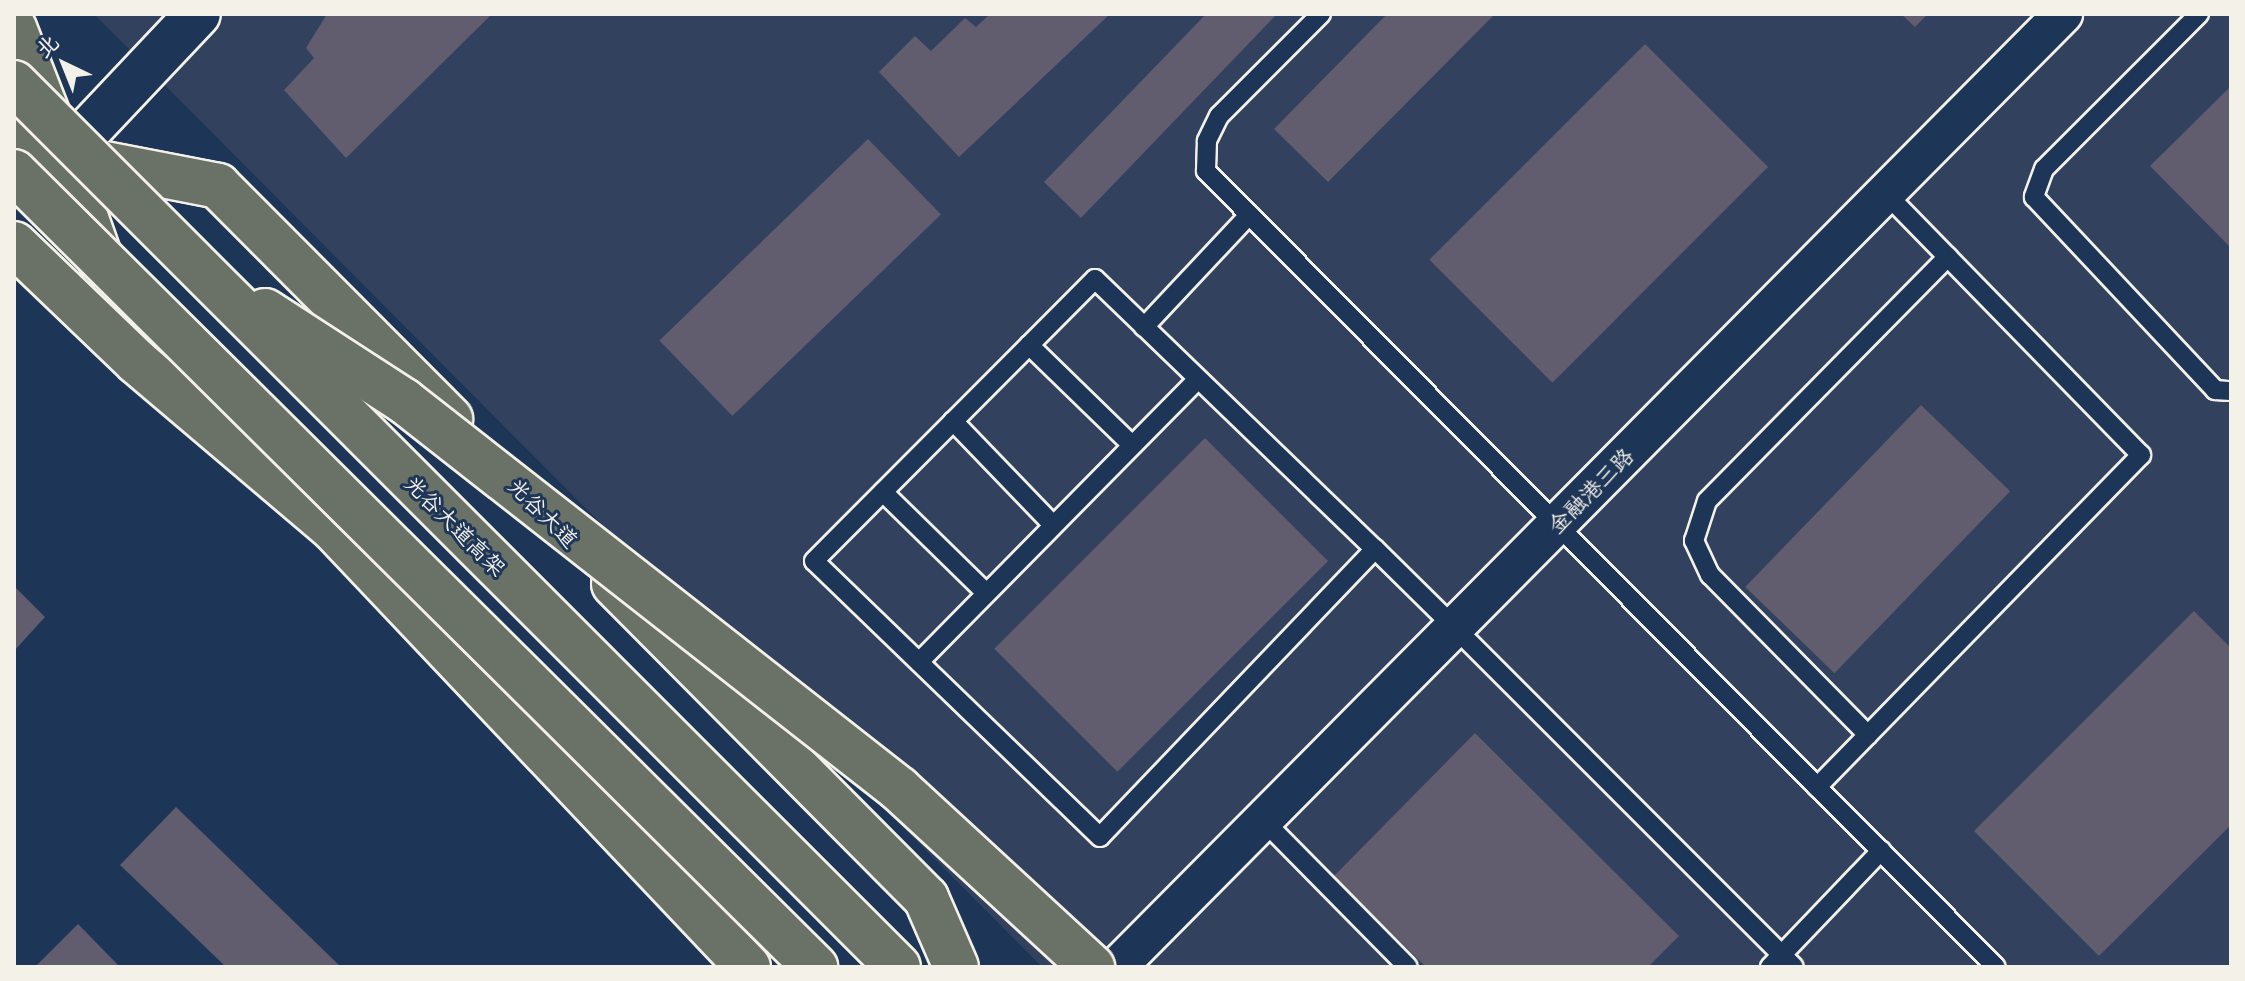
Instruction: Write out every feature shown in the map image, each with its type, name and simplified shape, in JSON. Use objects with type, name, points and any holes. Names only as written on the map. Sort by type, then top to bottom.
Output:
[{"type":"main road","points":[[14,28],[113,295],[748,967]]},
{"type":"main road","name":"光谷大道高架","points":[[14,83],[188,261],[898,967]]},
{"type":"main road","name":"光谷大道","points":[[14,133],[64,156],[218,186],[926,898],[956,967]]},
{"type":"main road","points":[[14,172],[815,967]]},
{"type":"main road","points":[[14,244],[137,362],[334,529]]},
{"type":"main road","points":[[188,261],[404,401],[899,789],[1092,967]]},
{"type":"street","points":[[64,156],[198,14]]},
{"type":"street","name":"金融港三路","points":[[1117,967],[2063,14]]},
{"type":"lane","points":[[1321,14],[1219,116],[1207,141],[1206,171],[1996,967]]},
{"type":"lane","points":[[2199,14],[2044,169],[2034,197],[2215,390],[2231,391]]},
{"type":"lane","points":[[1817,787],[2141,455],[1885,193]]},
{"type":"lane","points":[[1144,327],[1249,215]]},
{"type":"lane","points":[[1868,735],[1710,575],[1694,541],[1707,501],[1948,257]]},
{"type":"lane","points":[[1375,549],[1100,837],[814,561],[1095,279],[1375,549],[1455,628],[1782,963],[1881,851]]},
{"type":"lane","points":[[1029,345],[1132,445]]},
{"type":"lane","points":[[919,662],[1198,379]]},
{"type":"lane","points":[[953,421],[1053,525]]},
{"type":"lane","points":[[883,492],[986,593]]},
{"type":"lane","points":[[1263,820],[1408,967]]},
{"type":"shaded area","points":[[94,14],[2231,14],[2231,967],[1042,967]]},
{"type":"building","points":[[327,14],[492,14],[346,158],[284,90],[314,58],[306,48]]},
{"type":"building","points":[[990,14],[1110,14],[959,157],[879,72],[915,36],[931,51],[965,18],[976,27]]},
{"type":"building","points":[[1206,14],[1277,14],[1081,218],[1044,182]]},
{"type":"building","points":[[1387,14],[1495,14],[1328,182],[1274,129]]},
{"type":"building","points":[[1901,14],[1928,14],[1915,27]]},
{"type":"building","points":[[1645,44],[1768,167],[1552,383],[1429,260]]},
{"type":"building","points":[[2231,86],[2231,248],[2150,166]]},
{"type":"building","points":[[868,139],[941,215],[732,416],[659,340]]},
{"type":"building","points":[[1921,405],[2010,491],[1834,673],[1745,587]]},
{"type":"building","points":[[1205,438],[1328,561],[1117,772],[994,649]]},
{"type":"building","points":[[14,586],[45,617],[14,651]]},
{"type":"building","points":[[2194,611],[2231,648],[2231,825],[2099,956],[1974,831]]},
{"type":"building","points":[[1475,733],[1679,936],[1648,967],[1426,967],[1334,876]]},
{"type":"building","points":[[176,807],[341,967],[226,967],[120,865]]},
{"type":"building","points":[[78,924],[120,967],[35,967]]}]
